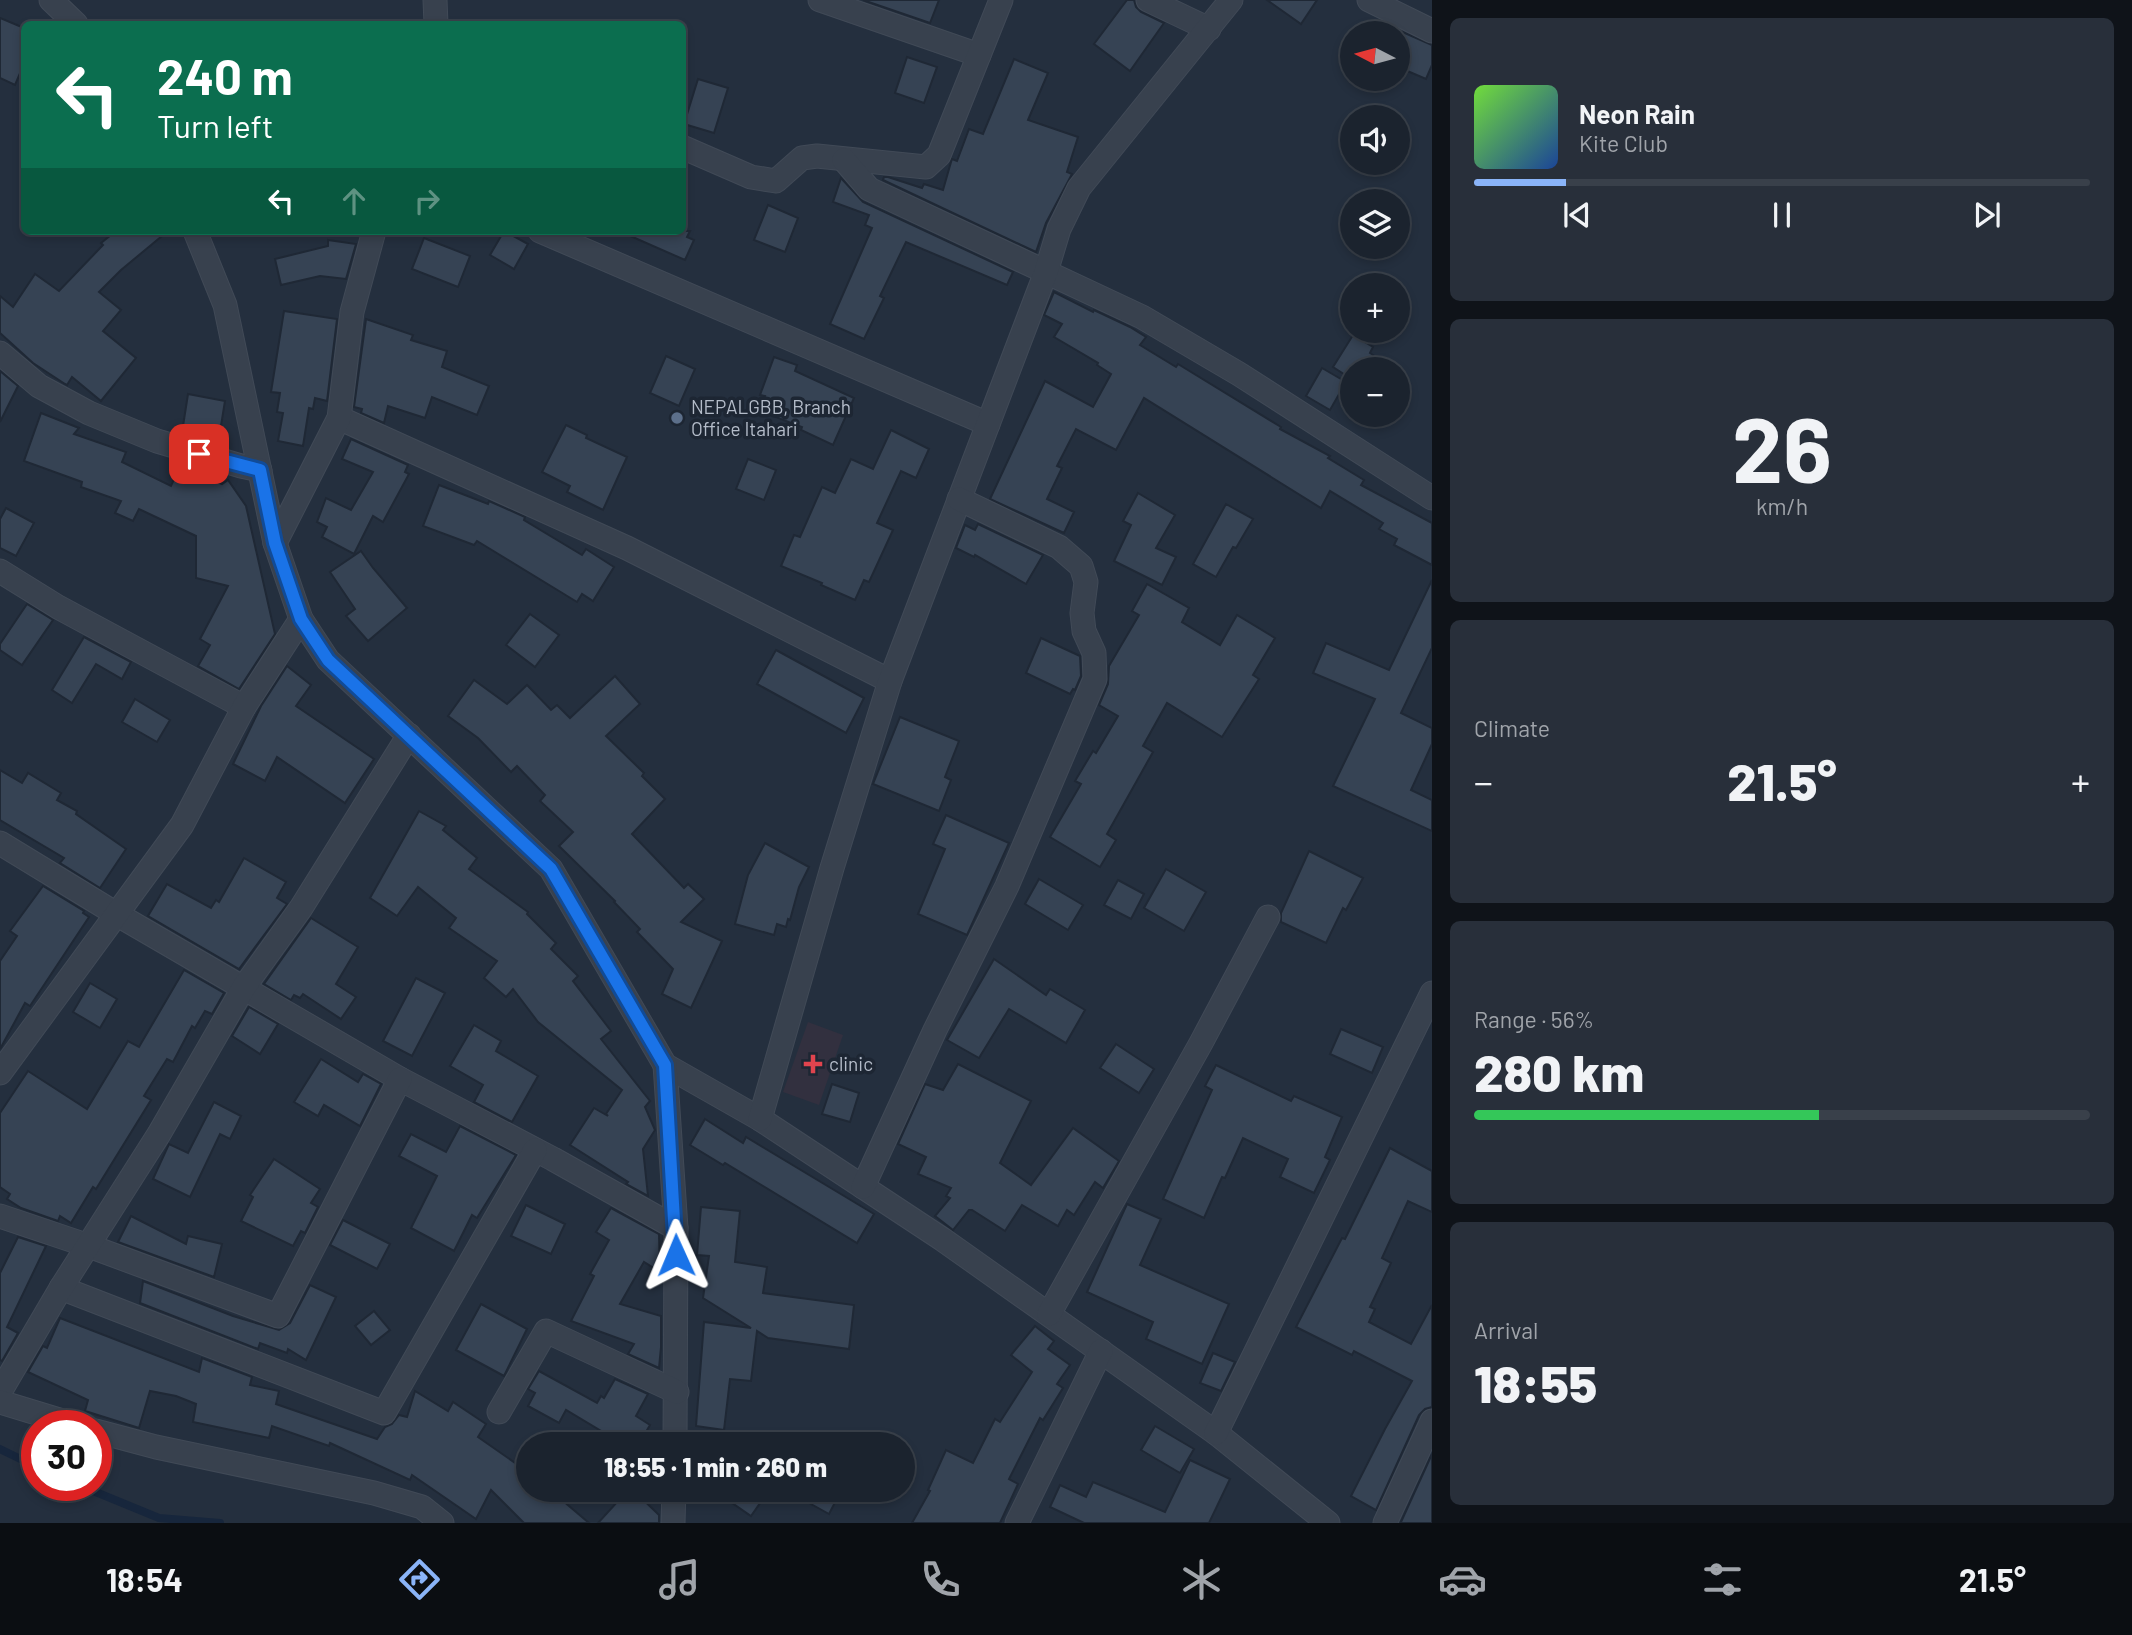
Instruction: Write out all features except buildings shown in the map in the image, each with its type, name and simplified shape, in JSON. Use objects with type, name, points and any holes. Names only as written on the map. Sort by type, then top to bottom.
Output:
[{"type":"street","points":[[51,0],[73,21]]},
{"type":"street","points":[[435,0],[436,21]]},
{"type":"street","points":[[820,0],[979,55]]},
{"type":"street","points":[[686,149],[751,177],[776,181],[802,158],[817,156],[926,166],[939,155],[1001,0]]},
{"type":"street","points":[[1148,0],[1209,29]]},
{"type":"street","points":[[760,1119],[832,868],[890,681],[1046,272],[1059,229],[1079,188],[1231,0]]},
{"type":"street","points":[[1368,0],[1432,31]]},
{"type":"street","points":[[844,160],[869,189],[1142,317],[1239,374],[1432,498]]},
{"type":"street","points":[[197,235],[225,305],[275,543],[301,619],[328,660],[551,869],[665,1065],[676,1228],[676,1432]]},
{"type":"street","points":[[275,543],[339,418],[352,312],[373,235]]},
{"type":"street","points":[[549,235],[988,424]]},
{"type":"street","points":[[0,353],[39,386],[89,413],[157,441],[260,470]]},
{"type":"street","points":[[339,418],[627,548],[890,681]]},
{"type":"street","points":[[863,1186],[935,1030],[1007,886],[1095,679],[1094,653],[1084,631],[1082,613],[1086,582],[1081,566],[1059,547],[959,499]]},
{"type":"street","points":[[0,571],[58,607],[244,707]]},
{"type":"street","points":[[0,1073],[182,825],[244,707],[301,619]]},
{"type":"street","points":[[0,1392],[61,1288],[159,1133],[244,987],[301,908],[410,735]]},
{"type":"street","points":[[0,843],[400,1079],[676,1228]]},
{"type":"street","points":[[1049,1314],[1201,1043],[1268,917]]},
{"type":"street","points":[[1216,1433],[1432,993]]},
{"type":"street","points":[[665,1065],[760,1119],[1049,1314],[1216,1433],[1326,1523]]},
{"type":"street","points":[[0,1216],[278,1316],[400,1079]]},
{"type":"street","points":[[61,1288],[384,1413],[535,1150]]},
{"type":"street","points":[[499,1412],[546,1331],[677,1392]]},
{"type":"street","points":[[1017,1523],[1101,1351]]},
{"type":"street","points":[[0,1402],[26,1410]]},
{"type":"street","points":[[1385,1523],[1432,1421]]},
{"type":"street","points":[[112,1435],[374,1493],[422,1507],[442,1523]]},
{"type":"street","points":[[673,1523],[674,1502]]},
{"type":"shaded area","name":"clinic","points":[[808,1022],[843,1035],[819,1105],[783,1092]]},
{"type":"waterway","points":[[0,1449],[21,1459]]},
{"type":"waterway","points":[[112,1499],[159,1518],[220,1523]]},
{"type":"place","name":"NEPALGBB, Branch Office Itahari","points":[[677,418]]},
{"type":"place","name":"clinic","points":[[813,1064]]},
{"type":"route","points":[[199,454],[260,470],[275,543],[301,619],[328,660],[551,869],[665,1065],[676,1255]]}]
